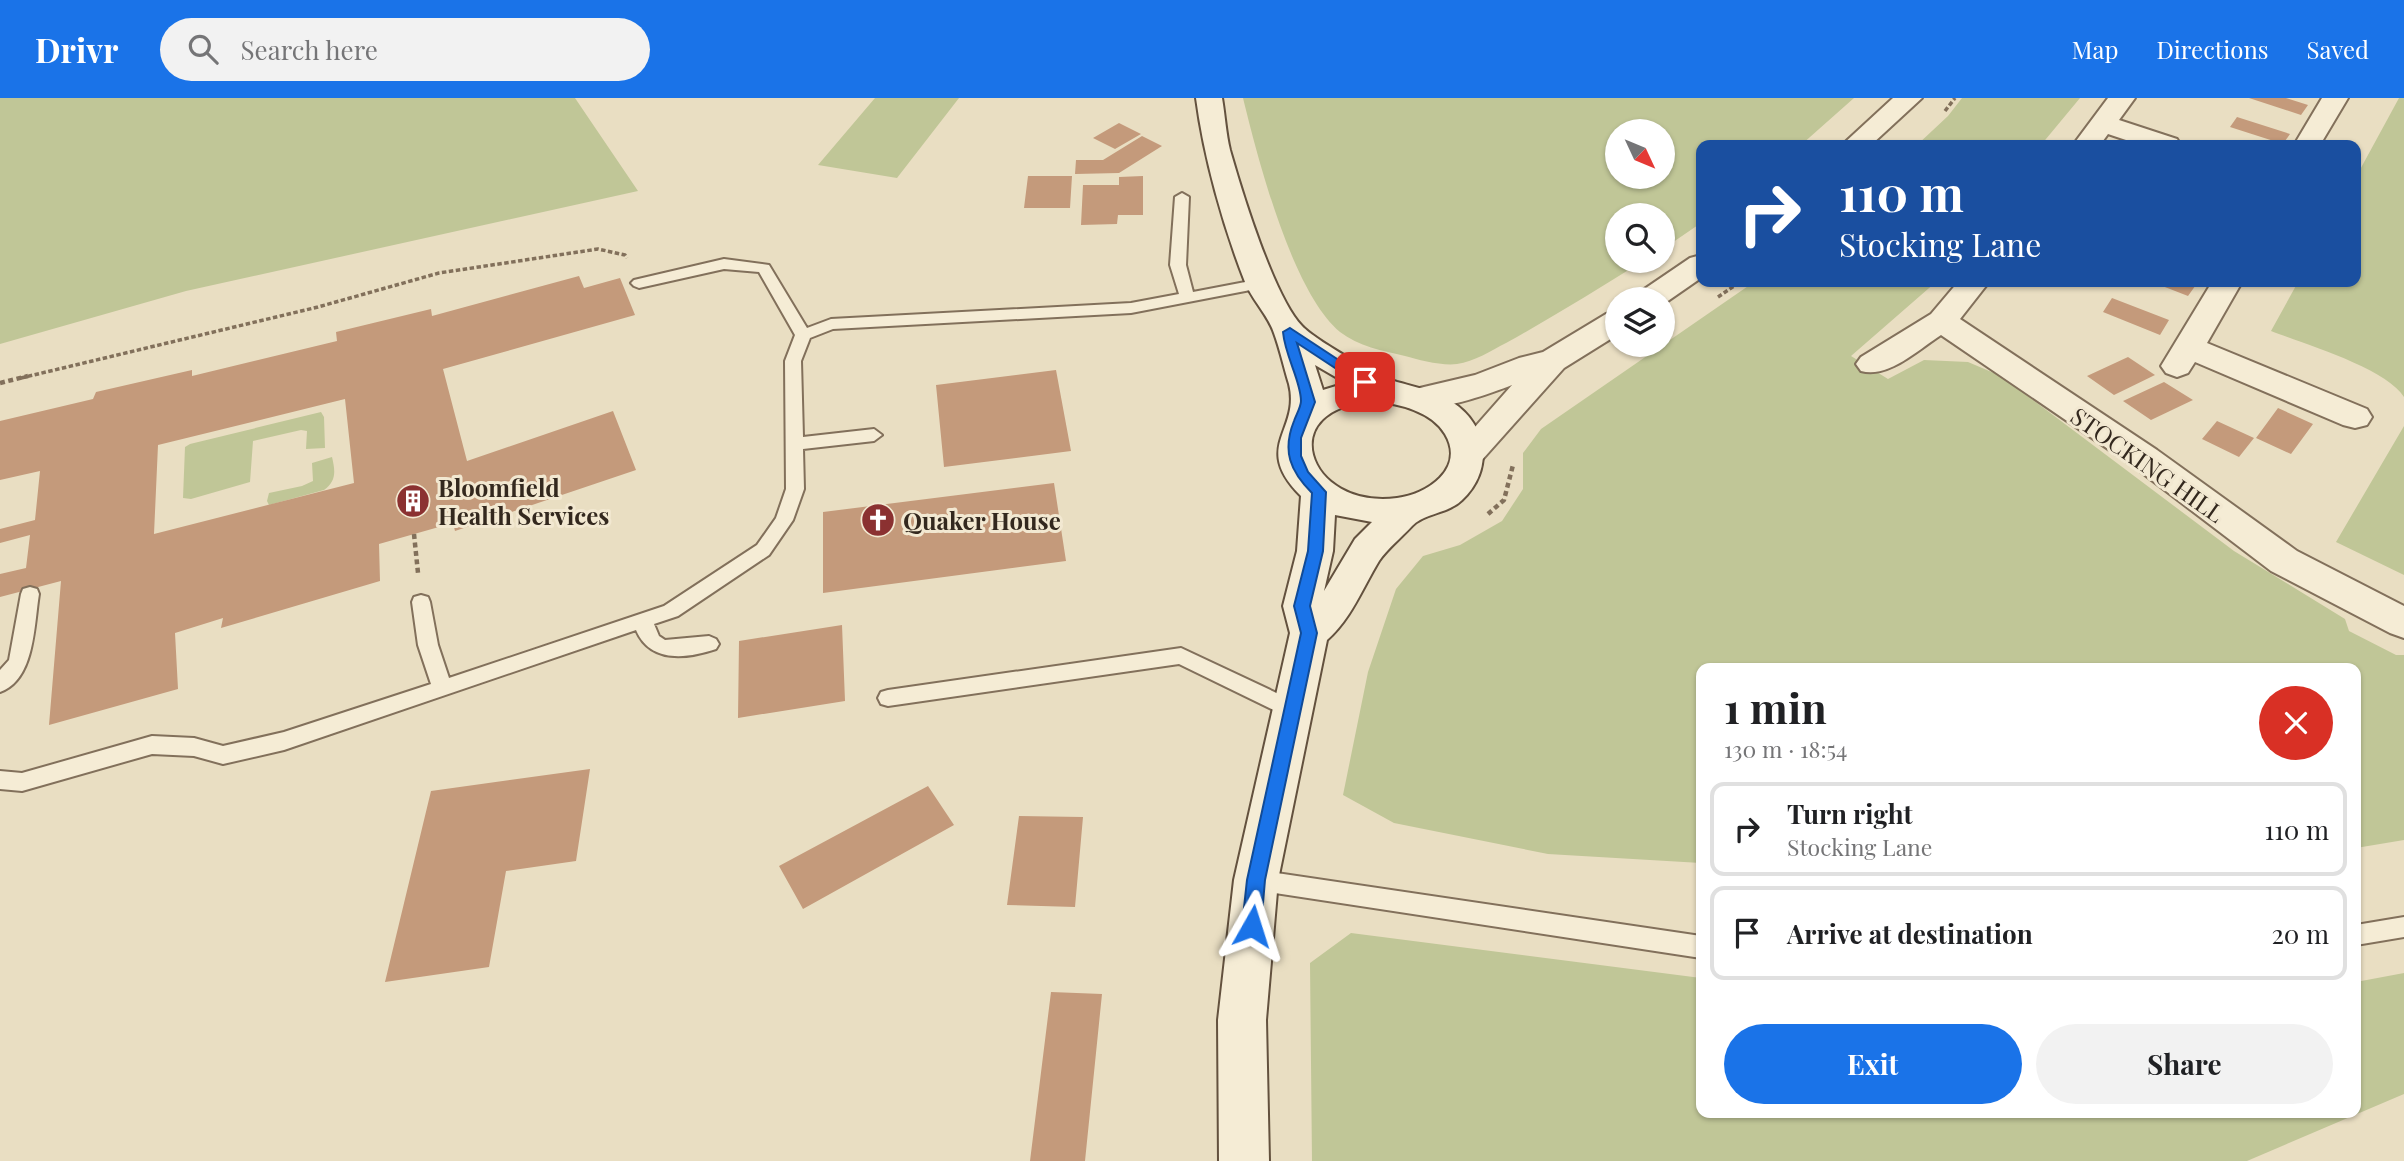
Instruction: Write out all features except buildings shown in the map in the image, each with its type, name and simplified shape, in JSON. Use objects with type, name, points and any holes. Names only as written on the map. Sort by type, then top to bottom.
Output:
[{"type":"main road","points":[[1209,98],[1216,148],[1261,284],[1290,332],[1356,376],[1444,413],[1461,431],[1469,453],[1466,473],[1453,491],[1432,505],[1404,512],[1373,512],[1319,492],[1303,475],[1294,456],[1294,438],[1308,402],[1291,346],[1290,332]]},
{"type":"main road","points":[[1861,140],[1909,98]]},
{"type":"main road","points":[[2090,140],[2122,98]]},
{"type":"main road","points":[[2309,140],[2334,98]]},
{"type":"main road","points":[[2103,124],[2152,140]]},
{"type":"main road","points":[[1668,287],[1696,268]]},
{"type":"main road","points":[[1872,364],[1942,321],[1970,287]]},
{"type":"main road","points":[[2224,287],[2183,357],[2309,382],[2355,417]]},
{"type":"main road","name":"STOCKING HILL","points":[[1942,321],[2145,458],[2284,561],[2392,627]]},
{"type":"main road","points":[[1302,420],[1324,402],[1354,393],[1404,395],[1484,384],[1530,365],[1553,360],[1605,328]]},
{"type":"main road","points":[[1469,453],[1511,405],[1541,377],[1553,360]]},
{"type":"main road","points":[[1244,1161],[1242,1020],[1256,880],[1309,633],[1302,606],[1315,551],[1319,492]]},
{"type":"main road","points":[[1309,633],[1329,616],[1368,549],[1404,512]]},
{"type":"lane","points":[[1182,197],[1178,265],[1187,297]]},
{"type":"lane","points":[[639,284],[724,264],[764,268],[803,335]]},
{"type":"lane","points":[[0,780],[22,782],[152,745],[194,747],[223,755],[284,741],[671,611],[762,550],[784,520],[795,489],[793,361],[803,335],[831,324],[1130,308],[1261,284]]},
{"type":"lane","points":[[794,444],[874,435]]},
{"type":"lane","points":[[0,684],[18,663],[30,594]]},
{"type":"lane","points":[[421,602],[428,645],[442,687]]},
{"type":"lane","points":[[643,620],[646,636],[653,645],[672,650],[709,644]]},
{"type":"lane","points":[[888,698],[1181,656],[1293,710]]},
{"type":"lane","points":[[1256,880],[1696,946]]},
{"type":"lane","points":[[2361,934],[2404,927]]},
{"type":"path","points":[[0,383],[318,307],[439,273],[598,249],[625,255],[639,284]]},
{"type":"path","points":[[1486,515],[1504,499],[1513,463]]},
{"type":"green space","points":[[0,98],[575,98],[638,191],[186,291],[0,344]]},
{"type":"green space","points":[[875,98],[959,98],[897,178],[818,165]]},
{"type":"green space","points":[[1243,98],[1854,98],[1807,140],[1696,140],[1696,226],[1675,241],[1675,203],[1605,203],[1605,273],[1623,273],[1506,343],[1463,363],[1424,361],[1380,350],[1340,332],[1323,313],[1307,287],[1279,223]]},
{"type":"green space","points":[[1962,98],[2080,98],[2045,140],[1922,140],[1948,116]]},
{"type":"green space","points":[[2399,98],[2404,98],[2404,397],[2394,386],[2363,367],[2271,331],[2295,287],[2361,287],[2361,168]]},
{"type":"green space","points":[[1747,287],[1930,287],[1851,356],[1888,379],[1924,360],[1968,362],[2001,376],[2234,551],[2345,619],[2349,631],[2396,655],[2404,655],[2404,840],[2361,847],[2361,663],[1696,663],[1696,863],[1548,854],[1394,823],[1343,795],[1368,672],[1396,589],[1423,556],[1460,545],[1502,521],[1523,489],[1523,453],[1541,429],[1645,357],[1675,357],[1675,337]]},
{"type":"green space","points":[[321,412],[324,417],[325,448],[306,449],[307,431],[301,430],[253,441],[250,482],[191,499],[183,498],[185,447]]},
{"type":"green space","points":[[2404,426],[2404,575],[2336,542]]},
{"type":"green space","points":[[332,457],[333,479],[328,487],[269,505],[269,493],[313,481],[312,463]]},
{"type":"green space","points":[[1351,933],[1696,977],[1696,1118],[2348,1118],[2247,1161],[1312,1161],[1310,963]]},
{"type":"green space","points":[[2404,973],[2404,1094],[2361,1112],[2361,981]]},
{"type":"place","name":"Bloomfield Health Services","points":[[413,501]]},
{"type":"place","name":"Quaker House","points":[[878,520]]},
{"type":"route","points":[[1252,926],[1256,880],[1309,633],[1302,606],[1315,551],[1319,492],[1303,475],[1294,456],[1294,438],[1308,402],[1291,346],[1290,332],[1310,348],[1365,382]]}]
